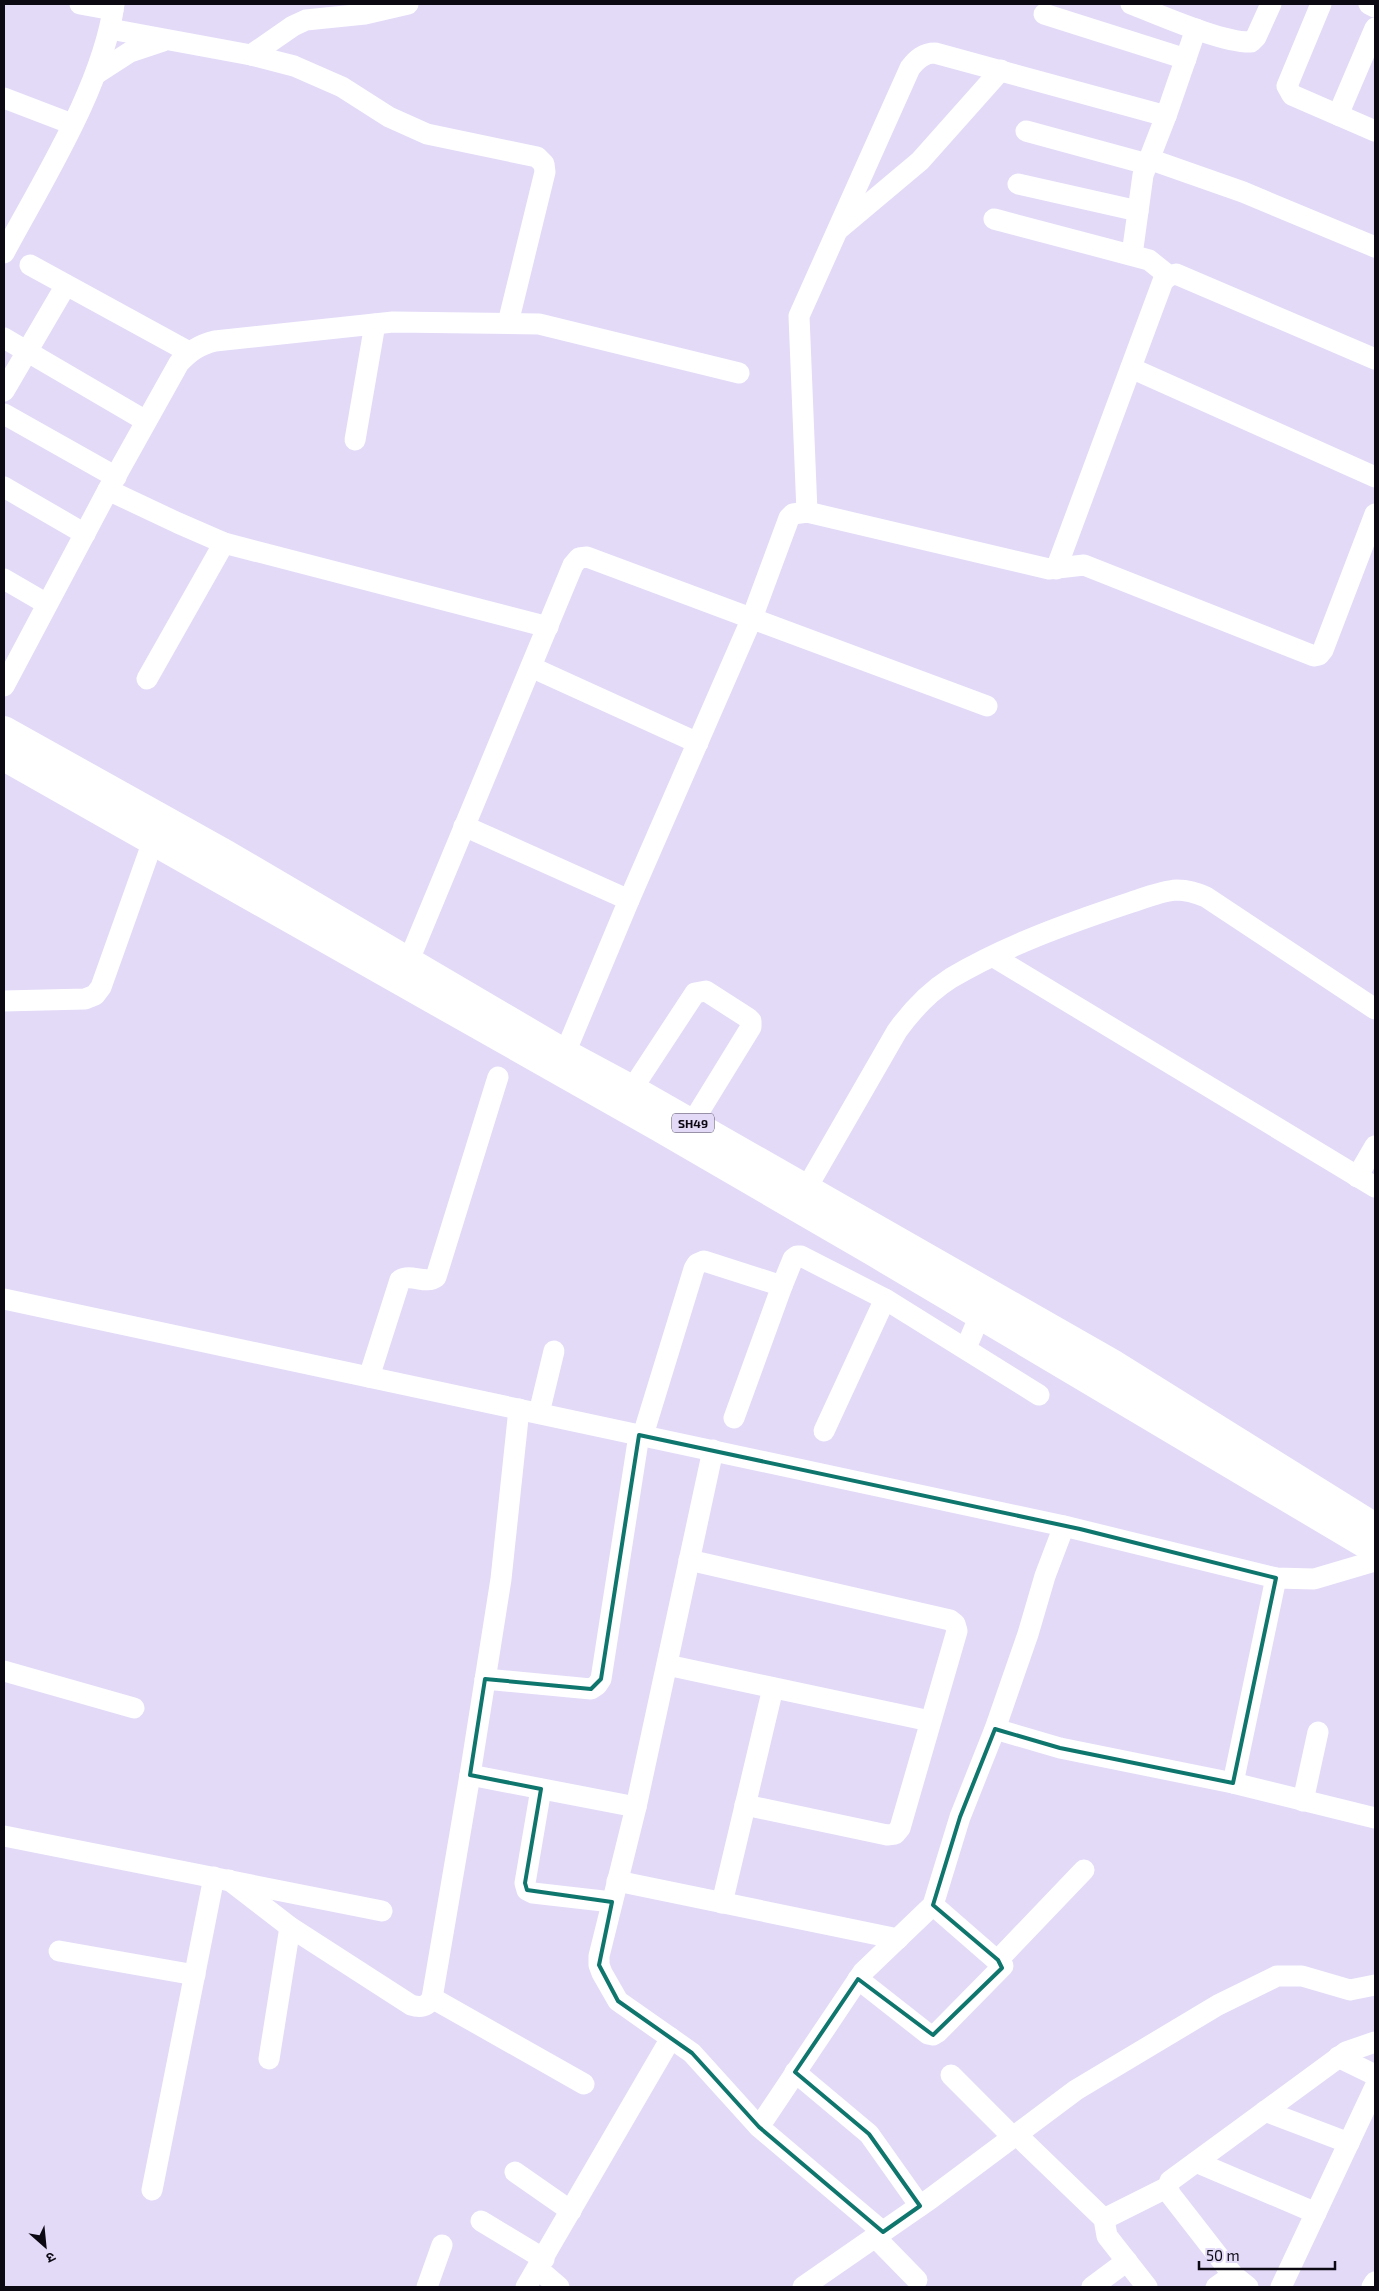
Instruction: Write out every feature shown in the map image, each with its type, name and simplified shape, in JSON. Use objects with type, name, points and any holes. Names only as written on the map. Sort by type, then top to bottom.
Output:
[{"type":"main road","name":"SH49","points":[[4,730],[228,855],[409,960],[565,1054],[632,1089],[1112,1363],[1375,1527]]},
{"type":"main road","name":"SH49","points":[[4,757],[658,1127],[980,1315],[1375,1550]]},
{"type":"street","points":[[80,4],[112,14],[166,41],[251,56],[294,66],[342,87],[389,117],[427,134],[537,157],[544,164],[545,172],[508,323]]},
{"type":"street","points":[[251,56],[293,26],[306,20],[365,14],[408,4]]},
{"type":"street","points":[[1131,4],[1196,28],[1242,42],[1251,42],[1256,37],[1272,4]]},
{"type":"street","points":[[1321,4],[1288,86],[1292,95],[1375,131]]},
{"type":"street","points":[[1369,4],[1375,6]]},
{"type":"street","points":[[4,253],[72,124],[96,74],[112,14]]},
{"type":"street","points":[[1044,14],[1186,59]]},
{"type":"street","points":[[1132,255],[1143,175],[1166,116],[1196,28]]},
{"type":"street","points":[[1338,115],[1375,28]]},
{"type":"street","points":[[96,74],[130,52],[166,41]]},
{"type":"street","points":[[807,512],[799,316],[834,234],[910,68],[916,60],[928,53],[935,52],[1166,116]]},
{"type":"street","points":[[834,234],[920,161],[1001,70]]},
{"type":"street","points":[[4,98],[72,124]]},
{"type":"street","points":[[1026,131],[1148,162],[1243,192],[1375,247]]},
{"type":"street","points":[[1018,184],[1138,211]]},
{"type":"street","points":[[994,219],[1149,260],[1169,276]]},
{"type":"street","points":[[30,265],[189,352]]},
{"type":"street","points":[[1056,569],[1163,282],[1169,276],[1176,274],[1375,359]]},
{"type":"street","points":[[4,391],[66,285]]},
{"type":"street","points":[[6,675],[179,363],[189,352],[200,345],[215,341],[375,324],[508,323],[553,326],[739,373]]},
{"type":"street","points":[[355,440],[375,324]]},
{"type":"street","points":[[4,338],[146,421]]},
{"type":"street","points":[[1131,368],[1375,478]]},
{"type":"street","points":[[4,414],[178,523],[224,543],[548,627]]},
{"type":"street","points":[[4,487],[85,534]]},
{"type":"street","points":[[565,1054],[629,900],[752,618],[789,518],[793,514],[807,512],[1049,569],[1084,565],[1314,656],[1319,655],[1323,650],[1375,514]]},
{"type":"street","points":[[147,679],[224,543]]},
{"type":"street","points":[[409,960],[573,565],[579,558],[587,557],[987,706]]},
{"type":"street","points":[[4,580],[47,604]]},
{"type":"street","points":[[531,667],[698,743]]},
{"type":"street","points":[[464,826],[629,900]]},
{"type":"street","points":[[4,1001],[85,999],[95,995],[102,987],[153,841]]},
{"type":"street","points":[[806,1189],[897,1031],[911,1011],[950,979],[994,957],[1087,917],[1161,893],[1176,890],[1192,891],[1206,897],[1375,1009]]},
{"type":"street","points":[[994,957],[1366,1182],[1375,1146]]},
{"type":"street","points":[[632,1089],[695,993],[706,991],[748,1018],[751,1021],[751,1027],[692,1123]]},
{"type":"street","points":[[369,1377],[400,1280],[405,1277],[430,1280],[436,1277],[498,1077]]},
{"type":"street","points":[[734,1418],[782,1286],[793,1260],[801,1256],[885,1300],[966,1348],[1039,1395]]},
{"type":"street","points":[[485,1679],[591,1689],[597,1686],[600,1679],[641,1435],[694,1269],[697,1264],[704,1261],[782,1286]]},
{"type":"street","points":[[4,1299],[1064,1526],[1276,1578],[1314,1579],[1375,1561]]},
{"type":"street","points":[[824,1431],[885,1300]]},
{"type":"street","points":[[966,1348],[980,1315]]},
{"type":"street","points":[[222,1878],[290,1927],[411,2005],[424,2006],[432,1998],[529,1411],[554,1351]]},
{"type":"street","points":[[713,1450],[636,1807],[599,1956],[599,1965],[618,2001],[692,2053],[759,2127],[879,2234],[916,2280]]},
{"type":"street","points":[[759,2127],[858,1979],[933,1905],[960,1817],[995,1729],[1028,1634],[1045,1576],[1064,1526]]},
{"type":"street","points":[[689,1560],[950,1620],[955,1624],[957,1631],[900,1828],[895,1834],[887,1835],[745,1805]]},
{"type":"street","points":[[1233,1783],[1276,1578]]},
{"type":"street","points":[[667,1665],[930,1721]]},
{"type":"street","points":[[4,1671],[134,1708]]},
{"type":"street","points":[[722,1903],[773,1688]]},
{"type":"street","points":[[995,1729],[1060,1748],[1233,1783],[1375,1818]]},
{"type":"street","points":[[1303,1800],[1318,1732]]},
{"type":"street","points":[[470,1775],[636,1807]]},
{"type":"street","points":[[541,1789],[525,1883],[527,1890],[533,1893],[612,1902]]},
{"type":"street","points":[[4,1836],[382,1911]]},
{"type":"street","points":[[998,1960],[1084,1870]]},
{"type":"street","points":[[152,2190],[195,1975],[222,1878]]},
{"type":"street","points":[[617,1881],[898,1939]]},
{"type":"street","points":[[858,1979],[928,2034],[933,2035],[938,2032],[1003,1966],[933,1905]]},
{"type":"street","points":[[269,2059],[290,1927]]},
{"type":"street","points":[[59,1951],[195,1975]]},
{"type":"street","points":[[810,2285],[1076,2090],[1218,2005],[1277,1976],[1302,1976],[1350,1990],[1375,1985]]},
{"type":"street","points":[[432,1998],[584,2084]]},
{"type":"street","points":[[526,2287],[671,2038]]},
{"type":"street","points":[[1232,2283],[1170,2194],[1168,2187],[1170,2180],[1338,2057],[1356,2047],[1375,2042]]},
{"type":"street","points":[[1338,2057],[1375,2075]]},
{"type":"street","points":[[795,2072],[869,2134],[920,2206]]},
{"type":"street","points":[[951,2075],[1104,2219],[1107,2236],[1147,2287]]},
{"type":"street","points":[[1281,2287],[1375,2087]]},
{"type":"street","points":[[1264,2111],[1349,2143]]},
{"type":"street","points":[[1196,2162],[1316,2213]]},
{"type":"street","points":[[515,2172],[571,2211]]},
{"type":"street","points":[[1104,2219],[1168,2187]]},
{"type":"street","points":[[481,2221],[541,2264],[559,2287]]},
{"type":"street","points":[[427,2287],[442,2245]]},
{"type":"street","points":[[1092,2287],[1127,2261]]},
{"type":"street","points":[[1372,2287],[1375,2282]]},
{"type":"highlighted area","points":[[639,1435],[1080,1529],[1276,1578],[1233,1783],[1060,1748],[995,1729],[960,1817],[933,1905],[998,1960],[1002,1968],[933,2035],[858,1979],[795,2072],[869,2134],[920,2206],[883,2232],[759,2127],[692,2053],[618,2001],[599,1965],[612,1902],[527,1890],[525,1883],[541,1789],[470,1775],[485,1679],[591,1689],[601,1679]]}]
